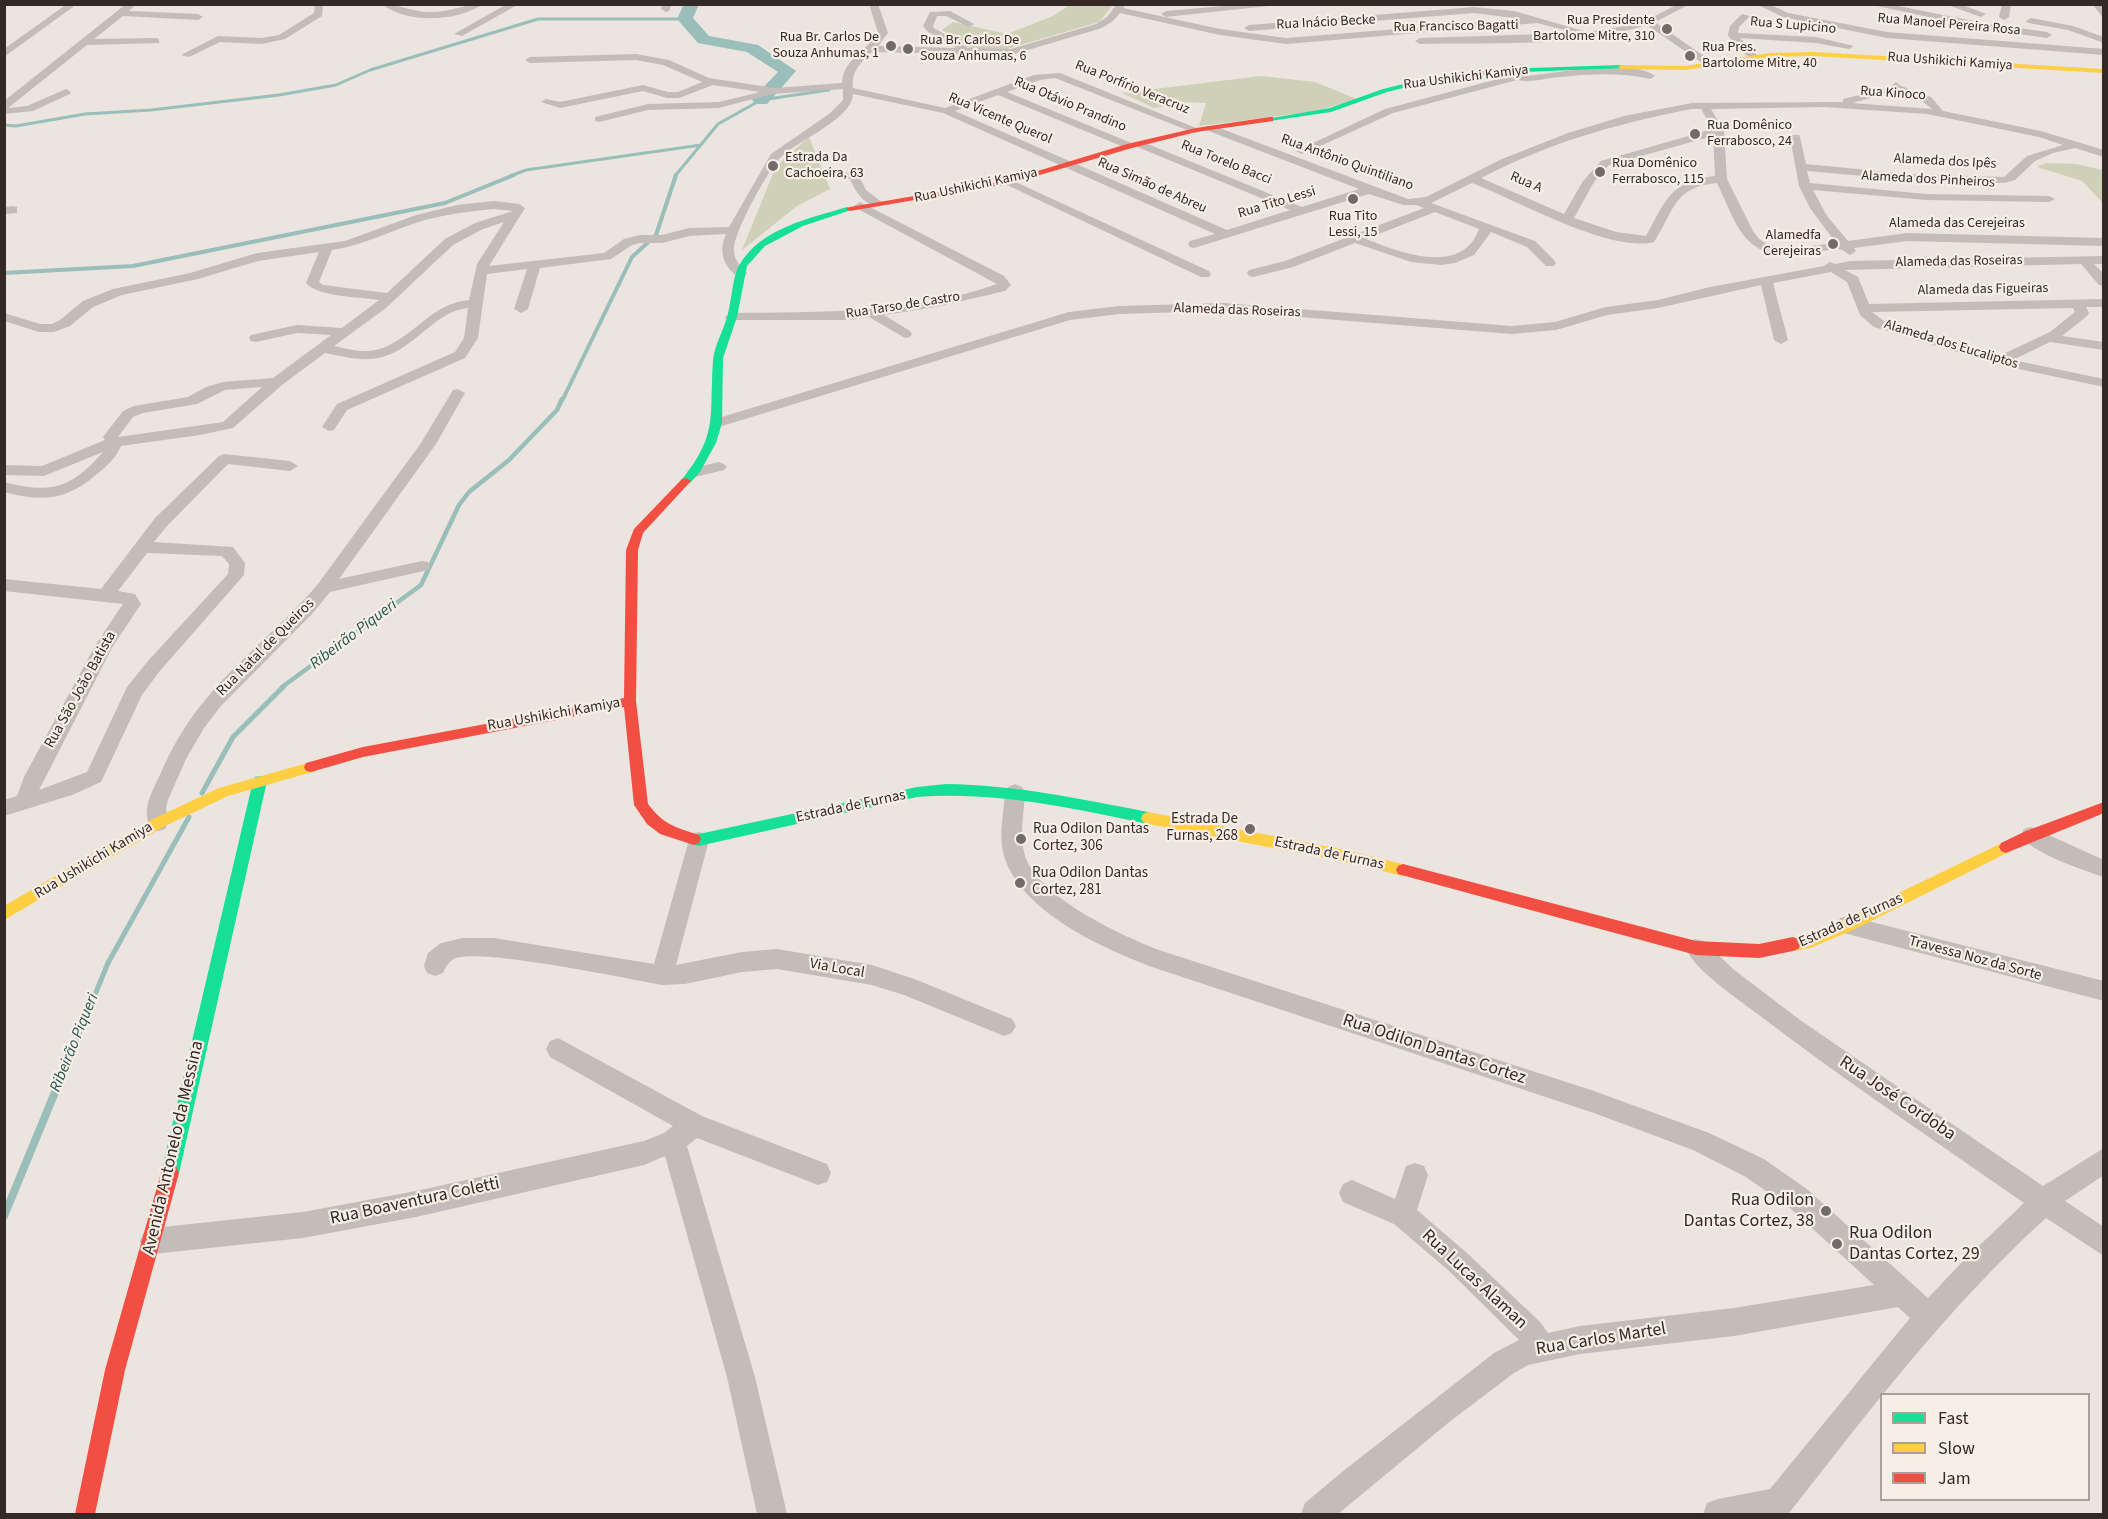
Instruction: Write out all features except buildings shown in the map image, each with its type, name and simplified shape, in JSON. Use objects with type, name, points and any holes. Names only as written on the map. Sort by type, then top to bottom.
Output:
[{"type":"main road","name":"Rua Ushikichi Kamiya","points":[[4,914],[164,820],[224,792],[363,752],[630,701],[632,550],[638,532],[695,472],[711,443],[717,423],[718,358],[732,317],[743,265],[752,254],[778,235],[823,215],[860,206],[941,195],[1009,182],[1135,145],[1203,129],[1331,111],[1385,90],[1487,72],[1520,73],[1608,67],[1670,69],[1841,48],[1880,58],[2103,71]]},
{"type":"main road","name":"Estrada de Furnas","points":[[630,701],[641,805],[661,830],[677,838],[699,840],[917,792],[949,788],[1015,792],[1347,856],[1696,948],[1737,952],[1784,948],[1810,941],[1848,925],[2031,835],[2103,807]]},
{"type":"main road","name":"Avenida Antonelo da Messina","points":[[85,1515],[115,1370],[153,1241],[260,781]]},
{"type":"street","points":[[4,54],[73,4]]},
{"type":"street","points":[[4,106],[132,4]]},
{"type":"street","points":[[186,55],[218,39],[262,41],[282,37],[320,14],[319,4]]},
{"type":"street","points":[[386,4],[400,12],[452,14],[479,4]]},
{"type":"street","points":[[459,34],[515,4]]},
{"type":"street","points":[[1146,16],[1283,4]]},
{"type":"street","name":"Rua Francisco Bagatti","points":[[1286,41],[1331,46],[1470,39],[1553,39],[1650,23],[1686,4]]},
{"type":"street","name":"Rua Manoel Pereira Rosa","points":[[1760,4],[1786,15],[1887,35],[2103,52]]},
{"type":"street","points":[[1872,4],[1991,27],[2103,40]]},
{"type":"street","points":[[1949,4],[1979,14],[2014,19]]},
{"type":"street","points":[[2004,17],[2007,4]]},
{"type":"street","points":[[2096,4],[2103,16]]},
{"type":"street","points":[[741,273],[734,269],[728,244],[760,177],[776,155],[793,140],[839,111],[848,100],[848,75],[851,67],[873,49],[883,30],[875,6]]},
{"type":"street","points":[[873,49],[1004,52],[1018,50],[1099,26],[1120,7]]},
{"type":"street","name":"Rua Inácio Becke","points":[[1120,7],[1146,16],[1220,32],[1286,41],[1537,20]]},
{"type":"street","points":[[1372,8],[1406,14]]},
{"type":"street","points":[[1220,32],[1406,14],[1474,10],[1505,13],[1591,34]]},
{"type":"street","points":[[120,13],[198,17]]},
{"type":"street","points":[[964,50],[958,43],[934,32],[928,26],[932,15],[939,13],[950,14],[969,24]]},
{"type":"street","points":[[1745,16],[1735,26],[1733,35],[1739,45],[1754,57]]},
{"type":"street","points":[[2025,20],[2070,28],[2103,40]]},
{"type":"street","points":[[1650,23],[1711,65]]},
{"type":"street","points":[[1467,25],[1470,39]]},
{"type":"street","name":"Rua S Lupicino","points":[[1733,35],[1841,48]]},
{"type":"street","points":[[1880,58],[1887,35]]},
{"type":"street","points":[[86,42],[156,42]]},
{"type":"street","points":[[530,60],[617,57],[654,59],[711,82],[775,91]]},
{"type":"street","points":[[1301,150],[1389,111],[1520,73],[1526,79],[1557,74],[1606,72],[1650,76]]},
{"type":"street","name":"Rua Porfírio Veracruz","points":[[999,92],[1038,77],[1056,75],[1203,129]]},
{"type":"street","points":[[546,102],[560,105],[643,88],[679,95],[711,82]]},
{"type":"street","points":[[1839,105],[1896,86],[1932,102],[1938,108],[1939,113]]},
{"type":"street","name":"Rua Vicente Querol","points":[[775,91],[849,88],[946,111],[1067,165]]},
{"type":"street","points":[[599,119],[648,108],[708,106],[775,91]]},
{"type":"street","points":[[4,111],[17,112],[34,108],[66,92]]},
{"type":"street","points":[[946,111],[999,92]]},
{"type":"street","name":"Rua Otávio Prandino","points":[[999,92],[1135,145]]},
{"type":"street","name":"Rua Kinoco","points":[[1471,178],[1525,153],[1590,129],[1670,108],[1704,106],[1839,105],[1939,113],[2031,132],[2103,154]]},
{"type":"street","points":[[1704,106],[1717,122],[1721,179],[1751,238],[1760,245],[1776,250],[1788,277]]},
{"type":"street","name":"Rua Antônio Quintiliano","points":[[1203,129],[1402,202],[1420,202],[1471,178]]},
{"type":"street","points":[[1568,218],[1589,181],[1605,164],[1719,131]]},
{"type":"street","points":[[1795,137],[1805,186],[1832,232],[1863,264]]},
{"type":"street","name":"Rua Torelo Bacci","points":[[1135,145],[1302,211]]},
{"type":"street","name":"Alameda dos Ipês","points":[[1802,167],[1909,177],[2004,180],[2012,178],[2026,162],[2037,156],[2076,145]]},
{"type":"street","name":"Rua Simão de Abreu","points":[[1067,165],[1226,234]]},
{"type":"street","points":[[829,174],[854,176],[861,192],[877,203]]},
{"type":"street","name":"Rua A","points":[[1471,178],[1621,238],[1645,240],[1652,236],[1674,193],[1692,184],[1721,179]]},
{"type":"street","points":[[1009,182],[1205,274]]},
{"type":"street","name":"Alameda dos Pinheiros","points":[[1805,186],[1926,197],[2049,199]]},
{"type":"street","name":"Rua Tito Lessi","points":[[1194,244],[1369,190]]},
{"type":"street","points":[[1420,202],[1532,244],[1550,262]]},
{"type":"street","points":[[4,317],[39,328],[54,328],[65,323],[88,304],[118,292],[193,276],[257,257],[327,248],[368,238],[420,218],[457,209],[513,206],[519,208],[511,224],[489,253],[481,271],[472,338],[468,348],[460,355],[342,407],[329,427]]},
{"type":"street","name":"Rua Tarso de Castro","points":[[732,317],[822,317],[872,313],[925,305],[1005,285],[999,279],[860,206]]},
{"type":"street","points":[[1253,273],[1289,264],[1436,208]]},
{"type":"street","points":[[4,470],[44,471],[114,442],[200,431],[228,425],[277,382],[389,297],[449,242],[479,226],[515,215]]},
{"type":"street","points":[[1356,239],[1404,257],[1443,260],[1468,253],[1485,232],[1483,225]]},
{"type":"street","points":[[481,271],[607,256],[628,242],[640,239],[662,239],[689,232],[734,230]]},
{"type":"street","name":"Alameda das Cerejeiras","points":[[1776,250],[1795,252],[1907,237],[2103,242]]},
{"type":"street","points":[[327,248],[312,283],[319,288],[389,297]]},
{"type":"street","points":[[1795,252],[1834,268],[1854,280],[1864,308]]},
{"type":"street","points":[[2084,260],[2103,282]]},
{"type":"street","name":"Alameda das Roseiras","points":[[717,423],[948,354],[1046,322],[1091,313],[1188,307],[1232,308],[1512,330],[1556,326],[1606,311],[1658,304],[1710,291],[1863,264],[2103,260]]},
{"type":"street","points":[[521,309],[534,266]]},
{"type":"street","points":[[1766,281],[1781,340]]},
{"type":"street","points":[[2000,361],[2077,320],[2082,314],[2078,303]]},
{"type":"street","name":"Alameda das Figueiras","points":[[1864,308],[2103,303]]},
{"type":"street","points":[[322,348],[362,355],[382,353],[399,345],[448,308],[459,304],[476,304]]},
{"type":"street","name":"Alameda dos Eucaliptos","points":[[1864,308],[1870,319],[1879,324],[2000,361],[2068,378],[2103,383]]},
{"type":"street","points":[[872,313],[905,334]]},
{"type":"street","points":[[256,338],[297,329],[344,332]]},
{"type":"street","points":[[2047,338],[2103,346]]},
{"type":"street","points":[[4,488],[34,496],[57,494],[77,484],[112,452],[114,442],[110,437],[128,414],[139,409],[192,401],[223,386],[277,382]]},
{"type":"street","name":"Rua Natal de Queiros","points":[[164,820],[156,808],[158,801],[197,723],[226,688],[306,610],[324,588],[428,444],[458,393]]},
{"type":"street","points":[[106,595],[161,522],[224,459],[290,466]]},
{"type":"street","points":[[695,472],[719,467]]},
{"type":"street","points":[[4,808],[65,790],[94,777],[134,692],[153,667],[236,575],[237,563],[227,551],[142,547]]},
{"type":"street","points":[[324,588],[422,566]]},
{"type":"street","name":"Rua São João Batista","points":[[4,585],[129,598],[132,604],[105,644],[34,777],[25,801]]},
{"type":"street","name":"Rua Odilon Dantas Cortez","points":[[1015,792],[1013,846],[1021,870],[1068,913],[1105,937],[1177,965],[1594,1102],[1700,1141],[1755,1168],[1799,1199],[1903,1293]]},
{"type":"street","points":[[2031,835],[2060,851],[2103,868]]},
{"type":"street","points":[[662,975],[699,840]]},
{"type":"street","name":"Travessa Noz da Sorte","points":[[1848,925],[2103,991]]},
{"type":"street","name":"Via Local","points":[[435,966],[436,960],[449,950],[464,947],[494,947],[662,975],[685,974],[742,962],[777,959],[872,975],[909,987],[1004,1026]]},
{"type":"street","name":"Rua José Cordoba","points":[[1696,948],[1734,983],[1792,1027],[2103,1243]]},
{"type":"street","points":[[558,1048],[683,1133],[818,1173]]},
{"type":"street","points":[[683,1133],[772,1515]]},
{"type":"street","name":"Rua Boaventura Coletti","points":[[153,1241],[295,1226],[372,1213],[619,1160],[644,1153],[683,1133]]},
{"type":"street","points":[[1719,1515],[1726,1511],[1778,1508],[1867,1389],[1982,1260],[2045,1201],[2103,1160]]},
{"type":"street","points":[[1403,1215],[1414,1175]]},
{"type":"street","name":"Rua Lucas Alaman","points":[[1352,1192],[1403,1215],[1458,1262],[1542,1348]]},
{"type":"street","points":[[1903,1293],[1929,1318]]},
{"type":"street","name":"Rua Carlos Martel","points":[[1316,1515],[1352,1482],[1504,1363],[1524,1352],[1628,1332],[1734,1322],[1903,1293]]},
{"type":"green space","points":[[1070,5],[1113,5],[1099,22],[1007,49],[971,49],[942,30],[953,22],[1007,34],[1053,16]]},
{"type":"green space","points":[[1261,76],[1315,82],[1359,100],[1309,112],[1199,126],[1206,103],[1188,102],[1154,108],[1122,93]]},
{"type":"green space","points":[[809,137],[830,189],[797,206],[742,250],[774,171]]},
{"type":"green space","points":[[2046,163],[2076,164],[2103,170],[2103,203],[2082,181],[2037,167]]},
{"type":"waterway","name":"Ribeirão Piqueri","points":[[692,4],[685,19],[704,40],[752,48],[788,71],[761,100]]},
{"type":"waterway","points":[[4,125],[16,126],[85,114],[151,110],[279,95],[336,85],[370,70],[538,19],[685,19]]},
{"type":"waterway","name":"Ribeirão Piqueri","points":[[701,145],[718,124],[761,100],[829,90]]},
{"type":"waterway","points":[[510,176],[526,170],[701,145]]},
{"type":"waterway","name":"Ribeirão Piqueri","points":[[675,176],[701,145]]},
{"type":"waterway","points":[[4,273],[133,266],[445,203],[514,175]]},
{"type":"waterway","name":"Ribeirão Piqueri","points":[[562,401],[632,257],[656,235],[676,175]]},
{"type":"waterway","name":"Ribeirão Piqueri","points":[[282,687],[421,585],[459,505],[469,492],[509,460],[557,410],[562,399]]},
{"type":"waterway","name":"Ribeirão Piqueri","points":[[202,793],[233,737],[284,686]]},
{"type":"waterway","name":"Ribeirão Piqueri","points":[[71,1053],[108,963],[189,817]]},
{"type":"waterway","name":"Ribeirão Piqueri","points":[[4,1216],[72,1051]]},
{"type":"traffic: fast","points":[[1270,119],[1331,110],[1385,90],[1420,82],[1499,71],[1621,67]]},
{"type":"traffic: fast","points":[[686,481],[695,472],[711,443],[717,423],[718,358],[732,317],[743,265],[762,244],[800,224],[850,209]]},
{"type":"traffic: fast","points":[[170,1173],[260,781]]},
{"type":"traffic: fast","points":[[694,839],[699,840],[917,792],[946,790],[975,790],[1033,796],[1148,818]]},
{"type":"traffic: slow","points":[[1621,67],[1685,68],[1770,55],[1814,54],[2104,71]]},
{"type":"traffic: slow","points":[[4,914],[158,823],[224,792],[311,767]]},
{"type":"traffic: slow","points":[[1148,818],[1336,854],[1403,870]]},
{"type":"traffic: slow","points":[[1793,944],[1810,941],[1848,925],[2006,847]]},
{"type":"traffic: jam","points":[[850,209],[1009,182],[1130,146],[1196,130],[1270,119]]},
{"type":"traffic: jam","points":[[686,481],[638,532],[632,550],[630,701],[641,805],[652,820],[665,830],[694,839]]},
{"type":"traffic: jam","points":[[311,767],[363,752],[630,701]]},
{"type":"traffic: jam","points":[[2006,847],[2104,807]]},
{"type":"traffic: jam","points":[[1403,870],[1696,948],[1759,951],[1793,944]]},
{"type":"traffic: jam","points":[[85,1514],[115,1370],[170,1173]]},
{"type":"place","name":"Rua Presidente Bartolome Mitre, 310","points":[[1667,29]]},
{"type":"place","name":"Rua Br. Carlos De Souza Anhumas, 1","points":[[891,46]]},
{"type":"place","name":"Rua Br. Carlos De Souza Anhumas, 6","points":[[908,49]]},
{"type":"place","name":"Rua Pres. Bartolome Mitre, 40","points":[[1690,56]]},
{"type":"place","name":"Rua Domênico Ferrabosco, 24","points":[[1695,134]]},
{"type":"place","name":"Estrada Da Cachoeira, 63","points":[[773,166]]},
{"type":"place","name":"Rua Domênico Ferrabosco, 115","points":[[1600,172]]},
{"type":"place","name":"Rua Tito Lessi, 15","points":[[1353,199]]},
{"type":"place","name":"Alamedfa Cerejeiras","points":[[1833,244]]},
{"type":"place","name":"Estrada De Furnas, 268","points":[[1250,829]]},
{"type":"place","name":"Rua Odilon Dantas Cortez, 306","points":[[1021,839]]},
{"type":"place","name":"Rua Odilon Dantas Cortez, 281","points":[[1020,883]]},
{"type":"place","name":"Rua Odilon Dantas Cortez, 38","points":[[1826,1211]]},
{"type":"place","name":"Rua Odilon Dantas Cortez, 29","points":[[1837,1244]]}]
